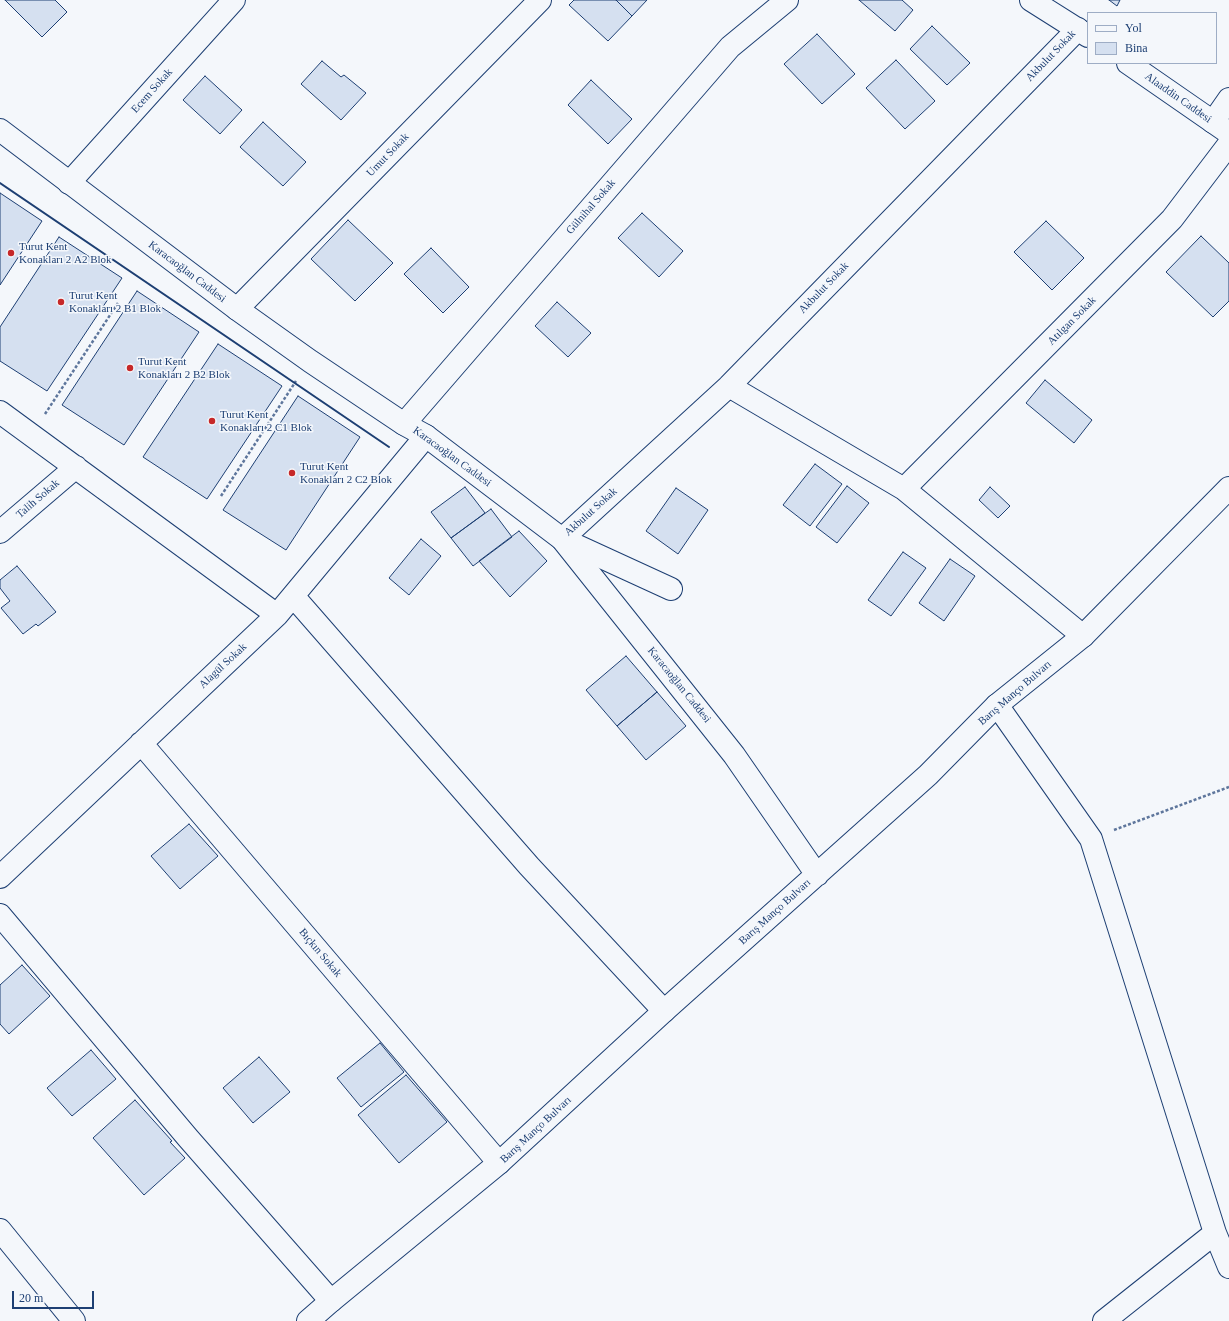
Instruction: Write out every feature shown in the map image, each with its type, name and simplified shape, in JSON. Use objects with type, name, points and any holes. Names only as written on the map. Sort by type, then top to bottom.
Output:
[{"type":"street","name":"Ecem Sokak","points":[[69,183],[234,0]]},
{"type":"street","name":"Umut Sokak","points":[[237,309],[540,0]]},
{"type":"street","name":"Gülnihal Sokak","points":[[404,424],[730,47],[787,0]]},
{"type":"street","points":[[1031,0],[1083,32]]},
{"type":"street","name":"Akbulut Sokak","points":[[562,539],[729,386],[1083,32]]},
{"type":"street","name":"Alaaddin Caddesi","points":[[1129,64],[1221,128]]},
{"type":"street","points":[[1221,128],[1229,98]]},
{"type":"street","name":"Karacaoğlan Caddesi","points":[[0,130],[237,309],[310,361],[404,424],[426,436],[562,539],[734,754],[817,875]]},
{"type":"street","name":"Atılgan Sokak","points":[[904,489],[1172,219],[1229,144]]},
{"type":"street","points":[[729,386],[904,489],[1083,636]]},
{"type":"street","points":[[0,412],[277,615]]},
{"type":"street","name":"Alagül Sokak","points":[[0,877],[277,615],[294,597],[426,436]]},
{"type":"street","name":"Talih Sokak","points":[[0,532],[76,467]]},
{"type":"street","name":"Barış Manço Bulvarı","points":[[308,1321],[331,1300],[499,1163],[664,1011],[928,775],[997,705],[1083,636],[1229,488]]},
{"type":"street","points":[[562,539],[671,589]]},
{"type":"street","points":[[294,597],[530,866],[664,1011]]},
{"type":"street","points":[[997,705],[1092,839],[1215,1233],[1229,1268]]},
{"type":"street","name":"Bıçkın Sokak","points":[[141,742],[499,1163]]},
{"type":"street","points":[[0,915],[188,1138],[331,1300]]},
{"type":"street","points":[[0,1230],[74,1321]]},
{"type":"street","points":[[1104,1321],[1215,1233]]},
{"type":"path","points":[[31,435],[118,303]]},
{"type":"path","points":[[221,496],[310,361]]},
{"type":"path","points":[[1092,839],[1229,787]]},
{"type":"building","points":[[5,0],[55,0],[67,12],[42,37]]},
{"type":"building","points":[[574,0],[616,0],[632,16],[608,41],[569,5]]},
{"type":"building","points":[[616,0],[647,0],[632,16]]},
{"type":"building","points":[[859,0],[902,0],[913,10],[895,31]]},
{"type":"building","points":[[1109,0],[1120,0],[1117,6]]},
{"type":"building","points":[[932,26],[970,63],[947,85],[910,49]]},
{"type":"building","points":[[817,34],[855,74],[822,104],[784,64]]},
{"type":"building","points":[[896,60],[935,101],[905,129],[866,88]]},
{"type":"building","points":[[322,61],[341,77],[344,75],[366,93],[341,120],[301,84]]},
{"type":"building","points":[[205,76],[242,110],[220,134],[183,100]]},
{"type":"building","points":[[591,80],[632,119],[608,144],[568,105]]},
{"type":"building","points":[[263,122],[306,162],[283,186],[240,147]]},
{"type":"building","name":"Turut Kent Konakları 2 A2 Blok","points":[[0,193],[42,221],[0,285]]},
{"type":"building","points":[[642,213],[683,251],[659,277],[618,238]]},
{"type":"building","points":[[348,220],[393,263],[355,301],[311,259]]},
{"type":"building","points":[[1046,221],[1084,258],[1052,290],[1014,252]]},
{"type":"building","points":[[1201,236],[1229,263],[1229,301],[1213,317],[1166,272]]},
{"type":"building","name":"Turut Kent Konakları 2 B1 Blok","points":[[59,237],[122,278],[47,391],[0,361],[0,327]]},
{"type":"building","points":[[431,248],[469,287],[443,313],[404,274]]},
{"type":"building","name":"Turut Kent Konakları 2 B2 Blok","points":[[137,291],[199,332],[124,445],[62,405]]},
{"type":"building","points":[[557,302],[591,333],[568,357],[535,326]]},
{"type":"building","name":"Turut Kent Konakları 2 C1 Blok","points":[[218,344],[282,386],[207,499],[143,457]]},
{"type":"building","points":[[1045,380],[1092,420],[1074,443],[1026,403]]},
{"type":"building","name":"Turut Kent Konakları 2 C2 Blok","points":[[298,396],[360,437],[286,550],[223,510]]},
{"type":"building","points":[[815,464],[842,484],[810,526],[783,505]]},
{"type":"building","points":[[847,486],[869,503],[837,543],[816,527]]},
{"type":"building","points":[[465,487],[485,513],[451,538],[431,512]]},
{"type":"building","points":[[990,487],[1010,506],[998,518],[979,500]]},
{"type":"building","points":[[676,488],[708,510],[678,554],[646,531]]},
{"type":"building","points":[[491,509],[512,537],[473,566],[451,538]]},
{"type":"building","points":[[519,531],[547,561],[510,597],[479,561]]},
{"type":"building","points":[[421,539],[441,556],[409,595],[389,578]]},
{"type":"building","points":[[903,552],[926,568],[891,616],[868,600]]},
{"type":"building","points":[[950,559],[975,576],[944,621],[919,603]]},
{"type":"building","points":[[17,566],[56,612],[38,626],[36,624],[23,634],[1,608],[10,601],[0,588],[0,580]]},
{"type":"building","points":[[626,656],[657,692],[617,726],[586,690]]},
{"type":"building","points":[[657,692],[686,726],[646,760],[617,726]]},
{"type":"building","points":[[189,824],[218,856],[180,889],[151,856]]},
{"type":"building","points":[[22,965],[50,996],[9,1034],[0,1024],[0,985]]},
{"type":"building","points":[[380,1043],[404,1072],[361,1107],[337,1078]]},
{"type":"building","points":[[91,1050],[116,1079],[72,1116],[47,1088]]},
{"type":"building","points":[[259,1057],[290,1092],[253,1123],[223,1088]]},
{"type":"building","points":[[406,1075],[447,1122],[399,1163],[358,1115]]},
{"type":"building","points":[[135,1100],[172,1141],[170,1142],[185,1158],[144,1195],[93,1138]]},
{"type":"wall","points":[[0,183],[389,447]]},
{"type":"place","name":"Turut Kent Konakları 2 A2 Blok","points":[[11,253]]},
{"type":"place","name":"Turut Kent Konakları 2 B1 Blok","points":[[61,302]]},
{"type":"place","name":"Turut Kent Konakları 2 B2 Blok","points":[[130,368]]},
{"type":"place","name":"Turut Kent Konakları 2 C1 Blok","points":[[212,421]]},
{"type":"place","name":"Turut Kent Konakları 2 C2 Blok","points":[[292,473]]}]
